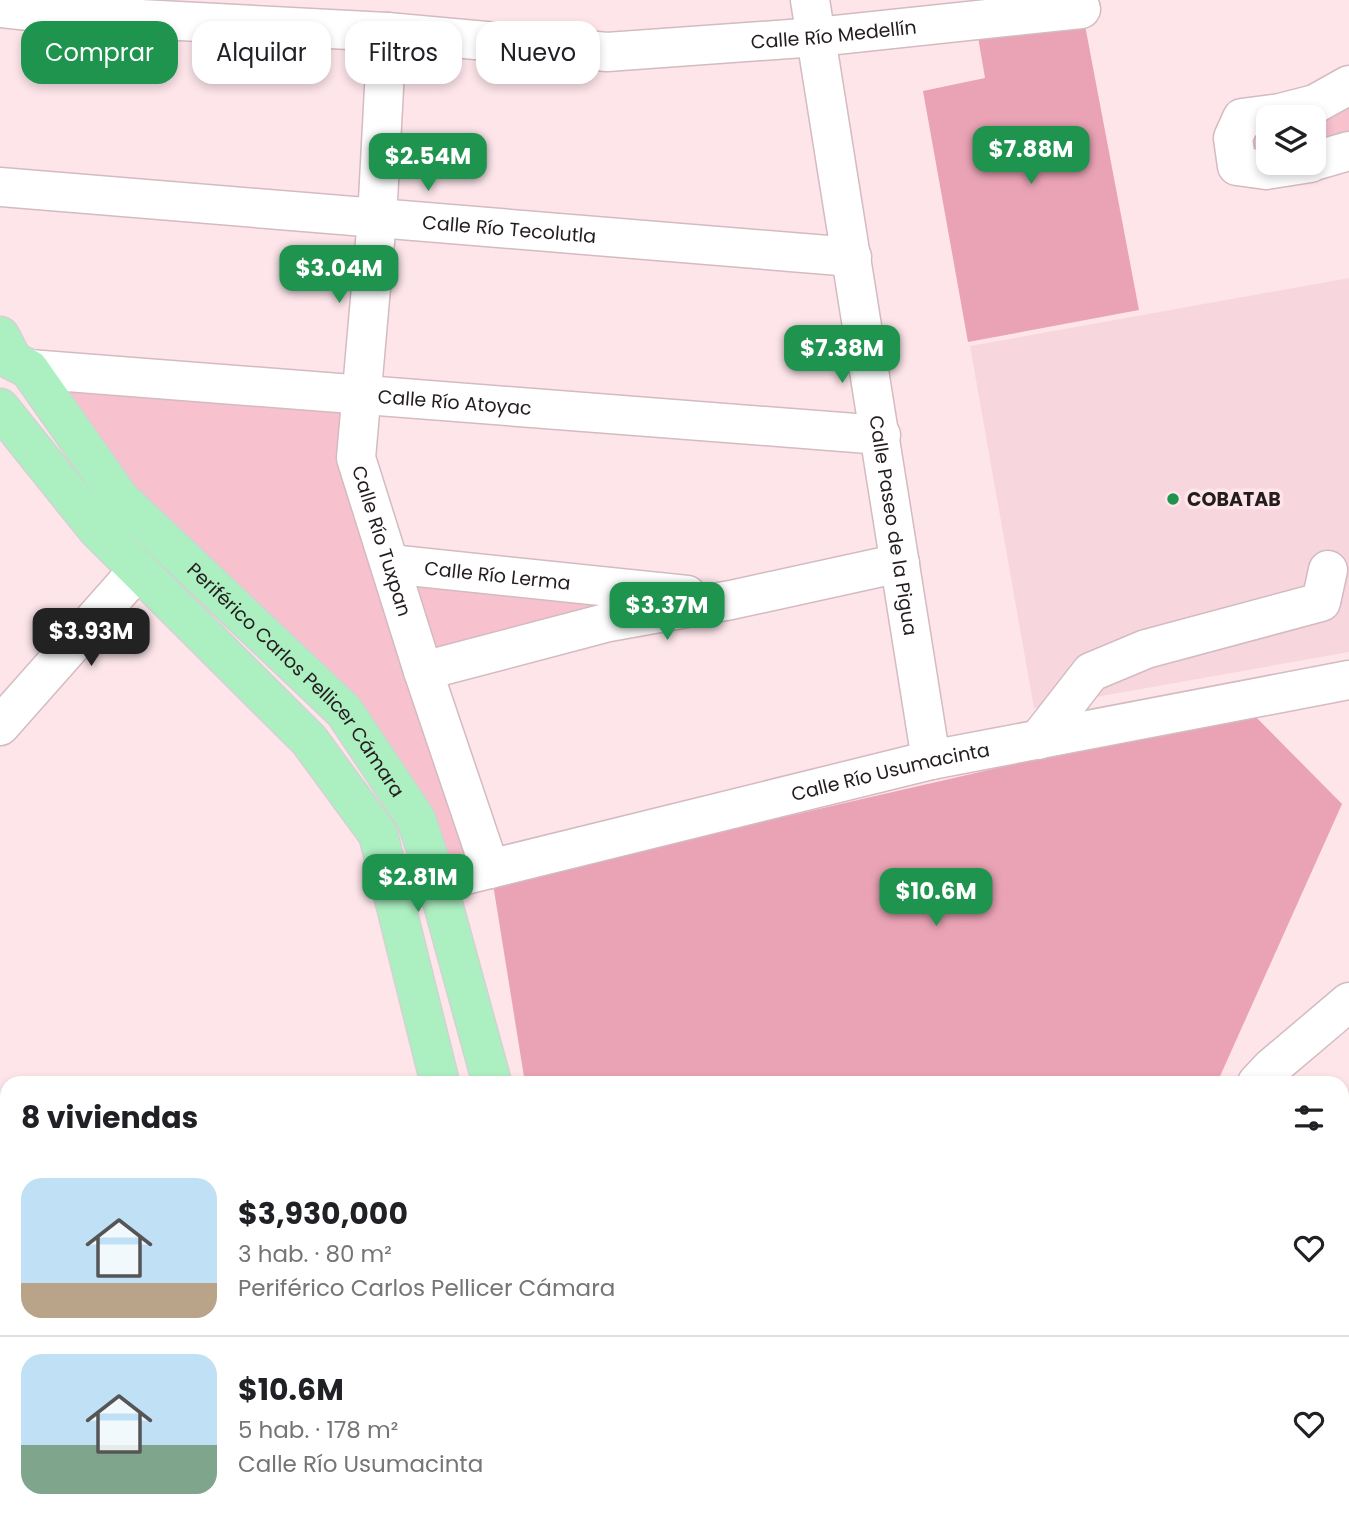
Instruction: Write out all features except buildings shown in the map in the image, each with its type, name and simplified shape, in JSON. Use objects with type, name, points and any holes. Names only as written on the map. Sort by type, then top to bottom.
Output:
[{"type":"main road","name":"Periférico Carlos Pellicer Cámara","points":[[0,336],[13,361],[29,369],[120,499],[344,711],[416,819],[437,882],[490,1076]]},
{"type":"main road","name":"Periférico Carlos Pellicer Cámara","points":[[0,408],[97,529],[309,740],[378,834],[438,1076]]},
{"type":"street","name":"Calle Paseo de la Pigua","points":[[810,0],[931,760]]},
{"type":"street","name":"Calle Río Medellín","points":[[0,8],[66,7],[345,30]]},
{"type":"street","name":"Calle Río Medellín","points":[[462,39],[607,52],[817,37],[1081,9]]},
{"type":"street","name":"Calle Río Tuxpan","points":[[384,84],[377,219],[356,458],[423,671],[490,869]]},
{"type":"street","points":[[1311,105],[1349,85]]},
{"type":"street","points":[[1256,116],[1241,118],[1233,138],[1237,166],[1256,169]]},
{"type":"street","points":[[1326,158],[1349,151]]},
{"type":"street","name":"Calle Río Tecolutla","points":[[0,187],[852,257]]},
{"type":"street","name":"Calle Río Atoyac","points":[[29,369],[881,435]]},
{"type":"street","points":[[423,671],[609,622],[731,600],[900,563]]},
{"type":"street","name":"Calle Río Lerma","points":[[390,564],[731,600]]},
{"type":"street","points":[[0,726],[138,570]]},
{"type":"street","points":[[1038,740],[1091,672],[1146,649],[1321,602],[1328,570]]},
{"type":"street","name":"Calle Río Usumacinta","points":[[391,887],[437,882],[931,760],[1349,680]]},
{"type":"street","points":[[1264,1076],[1349,1002]]},
{"type":"shaded area","points":[[1349,85],[1349,151],[1326,158],[1326,105],[1284,105]]},
{"type":"shaded area","points":[[1256,114],[1256,164],[1237,166],[1242,118]]},
{"type":"shaded area","name":"COBATAB","points":[[1349,278],[1349,652],[1034,708],[970,346]]},
{"type":"shaded area","points":[[29,369],[361,394],[390,564],[731,600],[423,671],[490,869],[437,882],[344,711],[120,499]]},
{"type":"place","name":"COBATAB","points":[[1173,499]]}]
